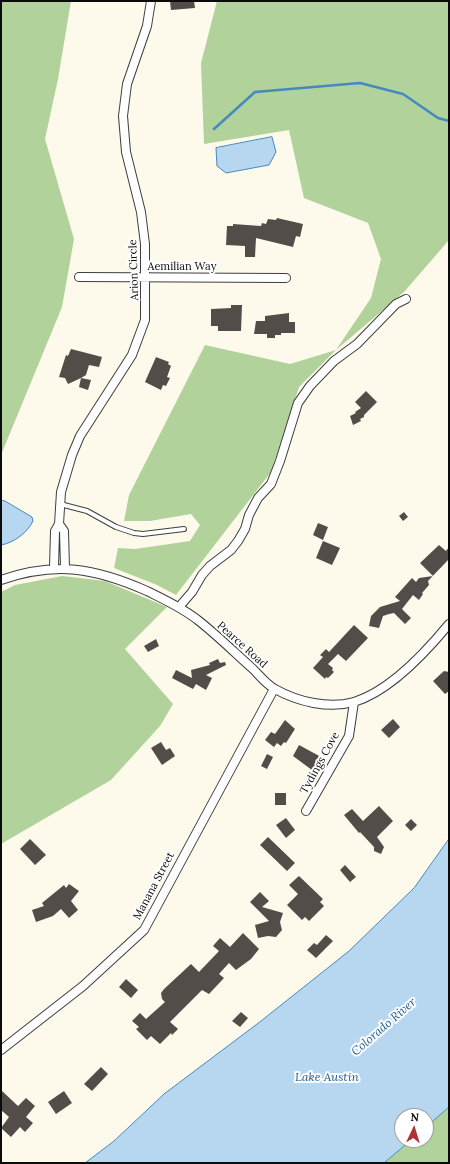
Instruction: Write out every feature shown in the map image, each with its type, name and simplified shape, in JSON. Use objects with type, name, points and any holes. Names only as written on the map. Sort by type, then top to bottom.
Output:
[{"type":"street","name":"Arion Circle","points":[[54,568],[55,531],[59,524],[60,504],[66,471],[80,436],[132,355],[140,339],[145,320],[146,278],[143,226],[126,152],[123,116],[127,84],[147,26],[151,1]]},
{"type":"street","name":"Aemilian Way","points":[[79,277],[286,278]]},
{"type":"street","points":[[179,607],[192,592],[206,570],[232,550],[238,541],[245,529],[249,515],[258,498],[270,484],[280,461],[298,403],[310,386],[334,361],[356,344],[396,304],[406,299]]},
{"type":"street","name":"Arion Circle","points":[[59,524],[64,531],[65,568]]},
{"type":"street","name":"Pearce Road","points":[[1,580],[32,571],[54,568],[65,568],[107,575],[179,607],[199,622],[274,689],[301,700],[330,705],[354,702],[386,686],[433,644],[449,624]]},
{"type":"street","name":"Manana Street","points":[[1,1050],[83,986],[144,930],[274,689]]},
{"type":"street","name":"Tydings Cove","points":[[306,811],[349,736],[354,702]]},
{"type":"lane","points":[[60,504],[87,511],[116,527],[134,533],[143,534],[184,529]]},
{"type":"lane","points":[[55,540],[64,540]]},
{"type":"green space","points":[[1,1],[71,1],[58,79],[45,139],[74,239],[62,307],[1,455]]},
{"type":"green space","points":[[217,1],[449,1],[449,240],[404,292],[336,350],[371,298],[381,259],[368,223],[304,198],[289,130],[204,144],[201,63]]},
{"type":"green space","points":[[205,345],[290,364],[336,350],[299,387],[271,472],[176,595],[157,585],[114,568],[118,548],[135,549],[190,541],[200,525],[191,514],[150,521],[124,521],[129,495]]},
{"type":"green space","points":[[62,576],[105,581],[167,607],[125,649],[173,704],[160,726],[111,780],[1,844],[1,592],[15,585]]},
{"type":"green space","points":[[449,1107],[449,1163],[384,1163],[402,1148],[434,1148],[434,1120]]},
{"type":"water","points":[[272,137],[276,152],[269,165],[226,173],[217,166],[216,148]]},
{"type":"water","points":[[1,500],[32,517],[33,521],[28,529],[20,536],[11,542],[1,545]]},
{"type":"water","name":"Lake Austin","points":[[449,839],[449,1107],[434,1120],[434,1108],[394,1108],[394,1148],[402,1148],[384,1163],[85,1163],[114,1141],[164,1094],[261,1021],[349,951],[414,888]]},
{"type":"building","points":[[170,1],[194,1],[195,8],[171,10]]},
{"type":"building","points":[[277,218],[303,224],[300,237],[296,236],[293,247],[256,238],[255,257],[245,257],[245,246],[226,245],[227,226],[233,226],[233,224],[261,226],[262,223],[266,224],[268,219],[276,220]]},
{"type":"building","points":[[231,305],[242,305],[241,331],[218,331],[218,326],[211,326],[211,309],[231,308]]},
{"type":"building","points":[[289,313],[289,322],[295,322],[295,333],[281,333],[281,335],[275,335],[275,338],[267,338],[267,334],[254,334],[256,321],[265,321],[265,316]]},
{"type":"building","points":[[71,349],[102,357],[99,367],[89,365],[86,375],[68,384],[65,378],[59,377],[66,355],[68,356]]},
{"type":"building","points":[[156,357],[169,362],[168,364],[171,366],[167,377],[170,378],[166,386],[163,385],[161,390],[145,382]]},
{"type":"building","points":[[81,378],[91,380],[88,390],[79,387]]},
{"type":"building","points":[[366,391],[377,402],[364,415],[364,417],[360,419],[361,421],[353,425],[350,416],[361,408],[355,402]]},
{"type":"building","points":[[404,512],[408,517],[403,521],[399,516]]},
{"type":"building","points":[[318,523],[328,527],[323,540],[313,535]]},
{"type":"building","points":[[323,541],[340,548],[332,565],[316,558]]},
{"type":"building","points":[[439,545],[446,551],[449,547],[449,559],[433,576],[420,563]]},
{"type":"building","points":[[433,576],[428,581],[429,585],[422,593],[423,594],[419,600],[413,595],[402,609],[411,618],[405,624],[394,613],[383,616],[379,628],[369,626],[371,616],[380,607],[400,601],[395,597],[412,578],[416,582],[419,578]]},
{"type":"building","points":[[354,625],[368,638],[346,661],[338,654],[328,664],[333,668],[332,670],[334,672],[325,679],[313,668],[323,657],[320,655],[326,649],[329,652]]},
{"type":"building","points":[[156,639],[159,646],[148,652],[144,646]]},
{"type":"building","points":[[218,659],[220,663],[225,662],[226,665],[206,675],[212,678],[206,690],[196,684],[193,689],[172,678],[176,670],[192,678],[191,670],[210,665],[209,663]]},
{"type":"building","points":[[444,671],[449,672],[449,691],[445,694],[433,681]]},
{"type":"building","points":[[393,719],[400,727],[389,738],[381,730]]},
{"type":"building","points":[[285,720],[295,729],[286,743],[284,742],[281,746],[277,743],[274,747],[265,740],[271,732],[275,734]]},
{"type":"building","points":[[161,742],[166,750],[170,748],[175,756],[162,765],[151,748]]},
{"type":"building","points":[[299,745],[323,758],[316,773],[293,756]]},
{"type":"building","points":[[267,754],[273,757],[267,769],[261,766]]},
{"type":"building","points":[[275,793],[286,793],[286,805],[275,805]]},
{"type":"building","points":[[379,806],[393,821],[377,837],[384,847],[381,854],[374,851],[374,847],[360,832],[359,833],[344,815],[352,809],[363,821]]},
{"type":"building","points":[[286,818],[295,830],[286,838],[276,825]]},
{"type":"building","points":[[411,819],[417,825],[411,831],[405,825]]},
{"type":"building","points":[[268,837],[295,863],[287,871],[260,845]]},
{"type":"building","points":[[30,839],[46,855],[35,865],[20,849]]},
{"type":"building","points":[[345,865],[356,877],[350,882],[340,870]]},
{"type":"building","points":[[299,876],[323,899],[320,902],[324,906],[309,921],[305,917],[302,920],[287,905],[298,894],[289,885]]},
{"type":"building","points":[[69,884],[79,891],[71,901],[78,910],[69,918],[61,909],[53,916],[36,922],[32,910],[44,906],[42,903],[64,885],[66,888]]},
{"type":"building","points":[[260,892],[269,901],[262,907],[283,913],[280,922],[282,930],[276,937],[268,936],[258,938],[255,925],[269,921],[250,902]]},
{"type":"building","points":[[243,933],[259,949],[251,959],[236,970],[229,963],[219,974],[224,978],[209,994],[202,990],[170,1022],[178,1029],[172,1035],[171,1033],[160,1044],[151,1036],[147,1040],[136,1029],[139,1027],[132,1021],[140,1013],[146,1019],[165,1002],[162,999],[161,993],[191,964],[199,972],[219,951],[213,946],[220,938],[230,947]]},
{"type":"building","points":[[326,935],[333,941],[316,958],[307,950],[314,943],[317,945]]},
{"type":"building","points":[[126,979],[138,990],[131,998],[119,987]]},
{"type":"building","points":[[241,1012],[248,1018],[240,1027],[232,1021]]},
{"type":"building","points":[[101,1067],[108,1074],[92,1091],[84,1084]]},
{"type":"building","points":[[1,1090],[18,1106],[26,1098],[35,1106],[26,1117],[33,1123],[25,1132],[20,1127],[11,1137],[1,1128],[9,1117],[1,1110]]},
{"type":"building","points":[[64,1091],[72,1103],[56,1114],[48,1102]]},
{"type":"waterway","points":[[214,129],[255,92],[360,83],[403,94],[438,118],[449,121]]},
{"type":"water label","name":"Colorado River","points":[[384,1027]]}]
